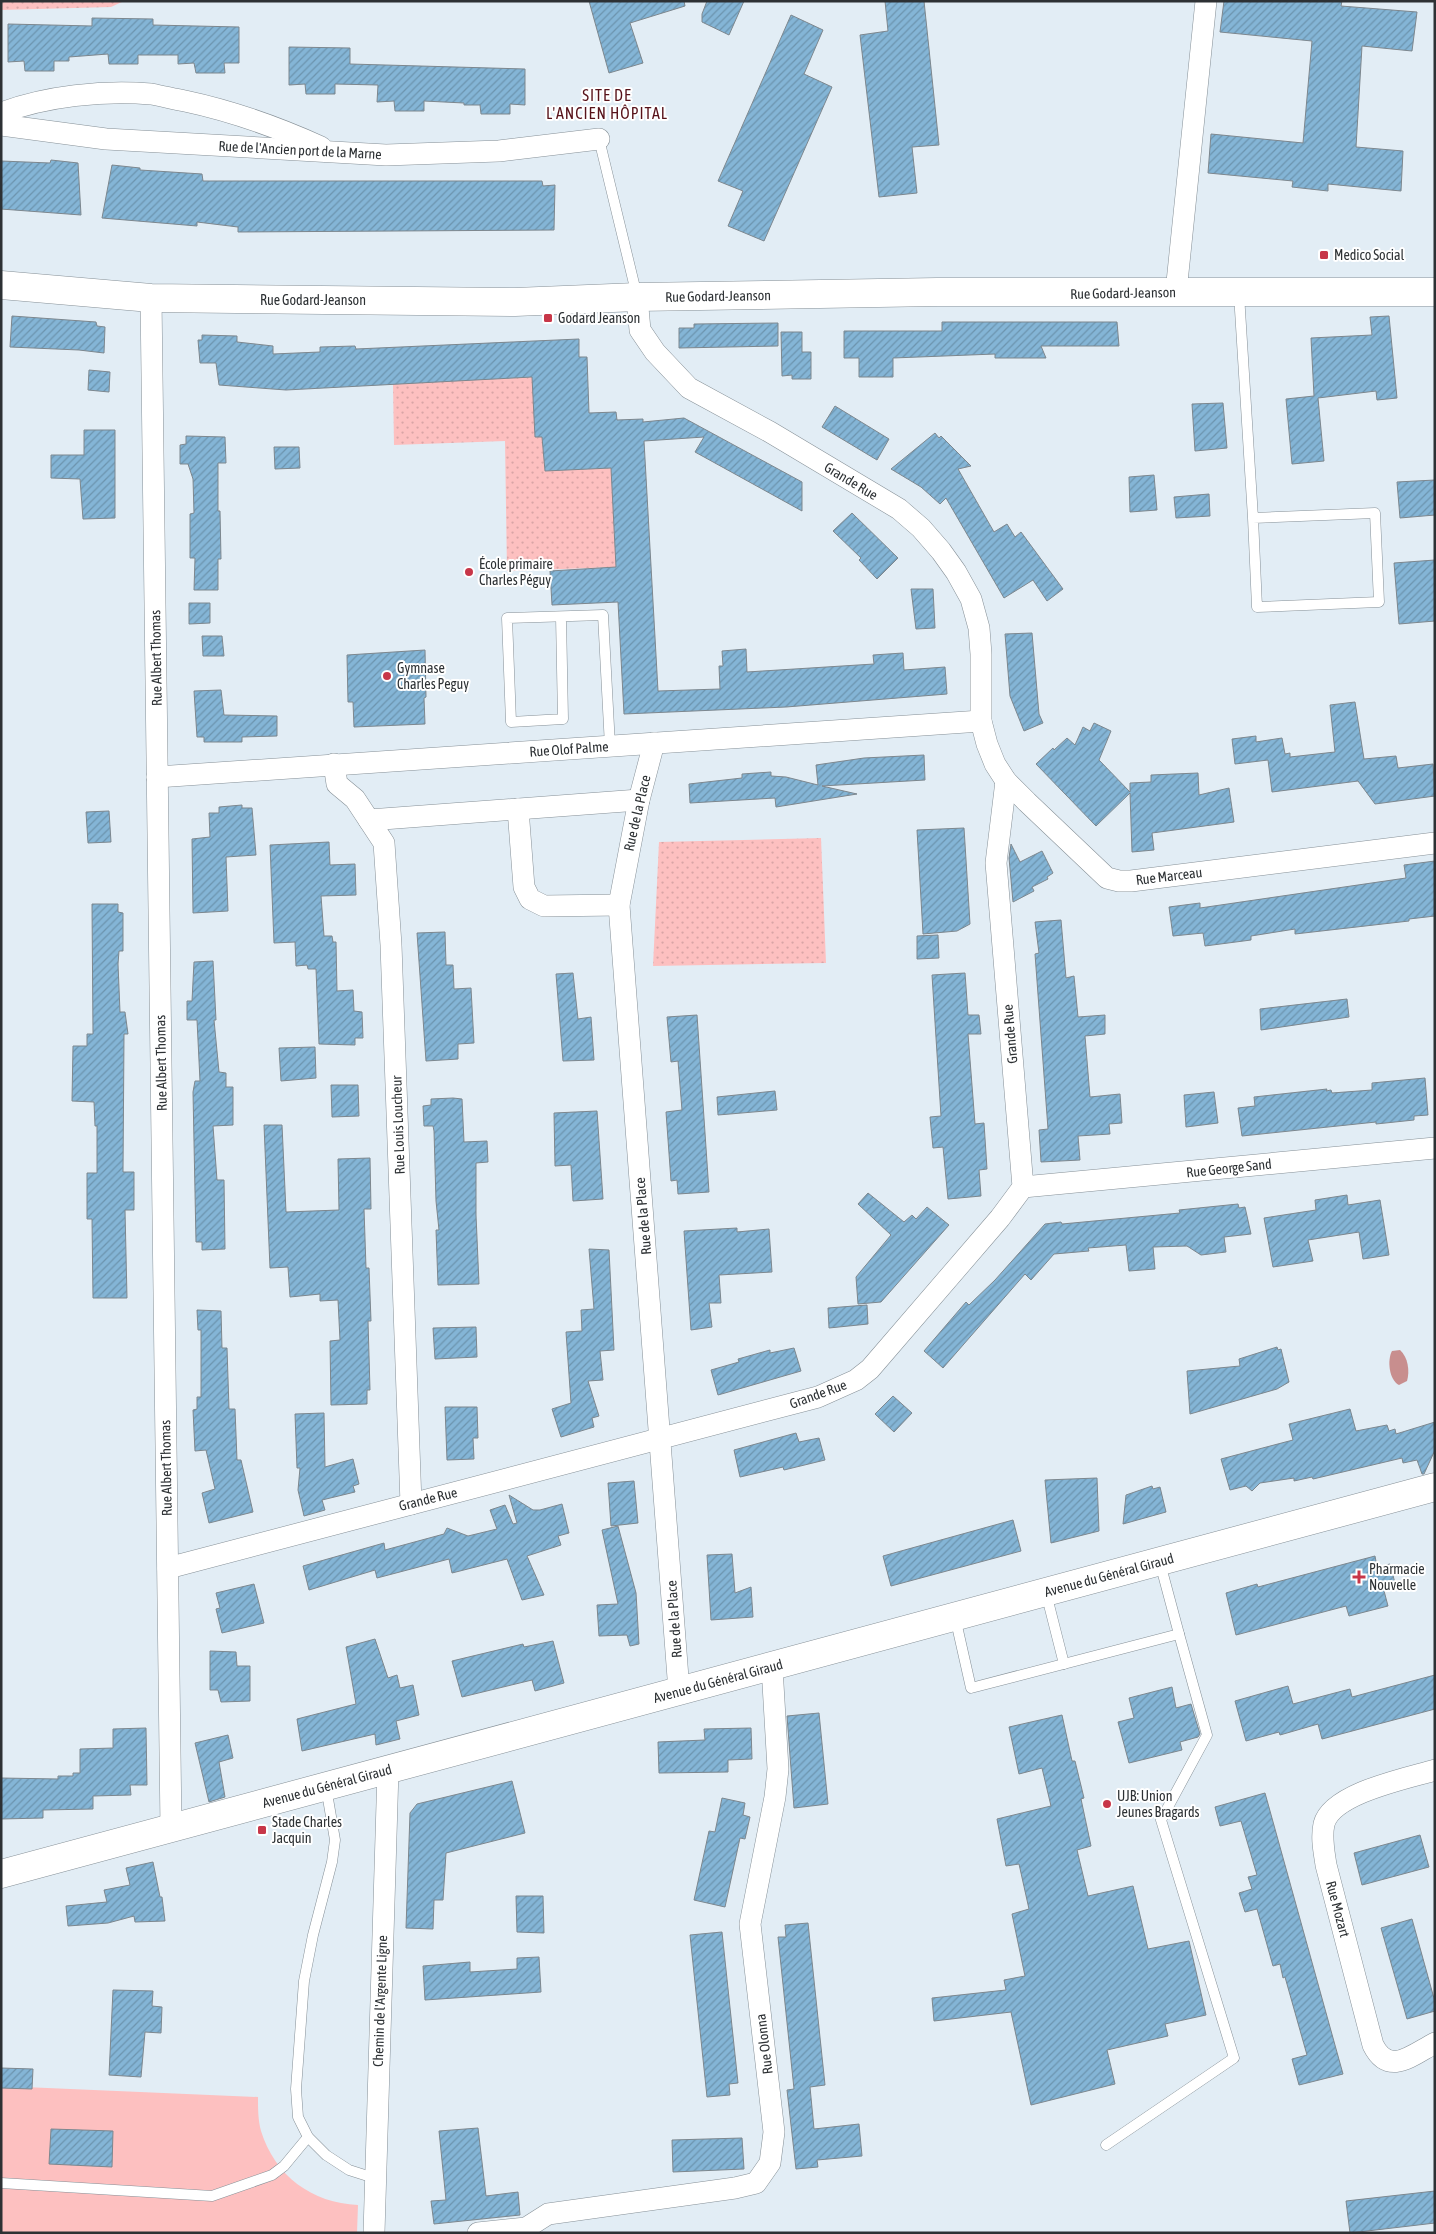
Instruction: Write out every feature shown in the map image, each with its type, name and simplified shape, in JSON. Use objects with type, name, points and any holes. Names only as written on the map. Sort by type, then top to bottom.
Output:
[{"type":"main road","name":"Rue Godard-Jeanson","points":[[1,285],[151,298],[515,302],[637,297],[937,292],[1435,292]]},
{"type":"main road","name":"Avenue du Général Giraud","points":[[1,1874],[1435,1487]]},
{"type":"street","points":[[1176,292],[1206,1]]},
{"type":"street","points":[[1,113],[53,98],[100,94],[151,94],[207,106],[282,129],[333,152]]},
{"type":"street","name":"Rue de l'Ancien port de la Marne","points":[[1,125],[106,139],[386,155],[499,151],[599,139]]},
{"type":"street","name":"Grande Rue","points":[[637,297],[640,330],[655,352],[689,388],[770,432],[899,509],[921,528],[941,551],[956,572],[971,599],[979,628],[981,721]]},
{"type":"street","name":"Rue Albert Thomas","points":[[151,298],[171,1828]]},
{"type":"street","name":"Rue Olof Palme","points":[[157,776],[981,721]]},
{"type":"street","name":"Rue Marceau","points":[[981,721],[986,744],[995,764],[1006,781],[1107,878],[1119,882],[1435,843]]},
{"type":"street","name":"Rue de la Place","points":[[654,743],[639,800],[619,905],[679,1691]]},
{"type":"street","name":"Rue Louis Loucheur","points":[[334,764],[337,784],[355,799],[384,843],[391,945],[411,1504]]},
{"type":"street","name":"Grande Rue","points":[[168,1568],[818,1397],[856,1380],[870,1369],[1000,1218],[1023,1188],[996,863],[1006,781]]},
{"type":"street","points":[[369,820],[639,800]]},
{"type":"street","points":[[518,809],[524,887],[530,899],[544,906],[619,905]]},
{"type":"street","name":"Rue George Sand","points":[[1023,1188],[1435,1148]]},
{"type":"street","name":"Rue Olonna","points":[[478,2233],[526,2230],[548,2214],[735,2188],[756,2183],[770,2163],[774,2132],[750,1924],[775,1797],[778,1768],[772,1667]]},
{"type":"street","name":"Chemin de l'Argente Ligne","points":[[374,2233],[374,2178],[388,1770]]},
{"type":"street","name":"Rue Mozart","points":[[1435,1770],[1374,1787],[1351,1796],[1335,1808],[1324,1821],[1322,1840],[1326,1865],[1378,2054],[1384,2061],[1393,2062],[1404,2059],[1435,2043]]},
{"type":"lane","points":[[599,139],[637,297]]},
{"type":"lane","points":[[1239,292],[1257,607],[1379,602],[1374,513],[1253,518]]},
{"type":"lane","points":[[561,617],[563,719],[511,722],[507,618],[603,615],[610,746]]},
{"type":"lane","points":[[1106,2145],[1234,2058],[1161,1820],[1207,1735],[1160,1562]]},
{"type":"lane","points":[[1046,1592],[1064,1664]]},
{"type":"lane","points":[[955,1616],[971,1688],[1179,1634]]},
{"type":"lane","points":[[326,1786],[335,1840],[332,1862],[313,1935],[304,1981],[296,2089],[298,2117],[308,2137],[326,2155],[349,2170],[374,2178]]},
{"type":"lane","points":[[1,2183],[212,2196],[272,2175],[284,2166],[308,2137]]},
{"type":"shaded area","points":[[1,1],[124,1],[111,7],[1,10]]},
{"type":"shaded area","points":[[532,377],[542,437],[545,471],[611,468],[616,567],[507,571],[505,441],[394,445],[393,384]]},
{"type":"shaded area","points":[[821,838],[826,963],[653,966],[659,842]]},
{"type":"shaded area","points":[[1400,1350],[1407,1360],[1408,1373],[1407,1381],[1399,1385],[1393,1379],[1389,1364],[1392,1351]]},
{"type":"shaded area","points":[[1,2086],[258,2097],[261,2131],[267,2147],[276,2161],[286,2174],[311,2193],[325,2199],[358,2205],[357,2233],[1,2233]]},
{"type":"building","points":[[589,1],[684,1],[685,6],[630,23],[643,63],[609,73]]},
{"type":"building","points":[[707,1],[744,1],[729,35],[702,22],[702,14]]},
{"type":"building","points":[[885,1],[924,1],[939,145],[912,147],[917,193],[879,197],[860,35],[888,31]]},
{"type":"building","points":[[1224,1],[1342,1],[1341,6],[1417,12],[1412,51],[1362,46],[1356,147],[1403,151],[1401,191],[1328,184],[1328,191],[1292,187],[1293,181],[1208,173],[1211,134],[1303,143],[1312,41],[1220,32]]},
{"type":"building","points":[[791,15],[823,30],[804,74],[832,87],[764,241],[728,226],[743,191],[718,181]]},
{"type":"building","points":[[92,18],[153,19],[153,25],[239,27],[239,63],[224,63],[225,73],[196,73],[194,63],[178,64],[178,55],[138,55],[138,64],[109,64],[108,54],[69,57],[69,61],[54,61],[54,71],[25,71],[24,61],[8,62],[8,24],[92,26]]},
{"type":"building","points":[[289,47],[350,48],[350,64],[525,69],[525,105],[510,104],[510,114],[481,114],[480,105],[424,101],[424,111],[395,111],[394,101],[377,102],[378,85],[335,84],[335,94],[306,94],[305,84],[289,85]]},
{"type":"building","points":[[51,160],[78,163],[81,215],[1,209],[1,161],[50,163]]},
{"type":"building","points":[[112,165],[140,168],[140,170],[202,174],[203,181],[542,181],[543,186],[555,185],[554,230],[238,232],[238,227],[197,222],[197,226],[102,218]]},
{"type":"building","points":[[12,316],[96,322],[97,326],[105,327],[104,353],[10,347]]},
{"type":"building","points":[[1389,316],[1397,398],[1377,400],[1376,391],[1318,398],[1324,461],[1292,464],[1286,399],[1314,396],[1311,338],[1372,335],[1370,317]]},
{"type":"building","points":[[942,322],[1117,322],[1119,346],[1041,346],[1046,358],[995,358],[995,354],[893,358],[893,377],[859,377],[859,358],[844,358],[844,331],[942,331]]},
{"type":"building","points":[[778,323],[778,346],[679,348],[679,328],[694,328],[694,324]]},
{"type":"building","points":[[781,332],[802,332],[802,352],[811,352],[811,379],[792,379],[792,375],[782,376]]},
{"type":"building","points":[[202,335],[237,336],[237,342],[273,346],[273,354],[320,352],[320,347],[355,346],[356,349],[579,339],[579,357],[587,357],[589,413],[616,412],[617,420],[643,419],[643,422],[684,418],[802,482],[802,511],[695,452],[704,437],[644,441],[658,691],[720,689],[719,666],[723,666],[722,651],[746,649],[747,672],[874,664],[873,655],[903,653],[904,670],[945,667],[947,694],[786,707],[624,714],[618,602],[552,605],[550,571],[616,567],[611,468],[545,471],[542,437],[535,437],[532,377],[286,390],[219,385],[216,363],[200,363],[198,340],[202,340]]},
{"type":"building","points":[[89,370],[110,372],[109,392],[88,390]]},
{"type":"building","points":[[1223,403],[1227,448],[1195,451],[1192,404]]},
{"type":"building","points":[[835,406],[889,439],[877,460],[822,427]]},
{"type":"building","points":[[84,430],[115,430],[115,518],[83,519],[80,479],[51,478],[51,455],[84,455]]},
{"type":"building","points":[[935,433],[939,438],[941,436],[971,466],[958,469],[994,532],[1007,524],[1015,537],[1021,532],[1063,589],[1047,601],[1033,580],[1004,598],[946,498],[940,504],[921,487],[891,469]]},
{"type":"building","points":[[186,436],[225,437],[226,463],[218,463],[221,559],[218,559],[218,590],[194,590],[195,558],[190,558],[190,514],[194,513],[193,479],[188,464],[180,464],[180,445],[186,444]]},
{"type":"building","points":[[274,447],[299,447],[300,468],[275,469]]},
{"type":"building","points":[[1154,475],[1157,510],[1130,512],[1129,477]]},
{"type":"building","points":[[1435,480],[1435,515],[1400,518],[1397,482]]},
{"type":"building","points":[[1209,494],[1210,516],[1176,518],[1174,497]]},
{"type":"building","points":[[852,513],[898,558],[877,579],[859,560],[861,558],[833,531]]},
{"type":"building","points":[[1435,560],[1435,621],[1399,624],[1394,563]]},
{"type":"building","points":[[911,589],[933,589],[935,628],[916,629]]},
{"type":"building","points":[[189,603],[210,603],[210,623],[189,624]]},
{"type":"building","points":[[1032,633],[1039,714],[1043,723],[1024,731],[1010,696],[1005,634]]},
{"type":"building","points":[[202,636],[222,636],[224,656],[203,656]]},
{"type":"building","name":"Gymnase Charles Peguy","points":[[425,650],[425,724],[354,727],[353,702],[348,702],[347,655]]},
{"type":"building","points":[[221,690],[224,715],[277,716],[277,736],[242,737],[242,742],[204,742],[204,737],[197,737],[194,691]]},
{"type":"building","points":[[1355,702],[1364,759],[1396,756],[1398,768],[1433,764],[1435,796],[1375,804],[1358,781],[1272,792],[1268,760],[1235,764],[1232,739],[1256,736],[1256,742],[1282,738],[1285,754],[1290,753],[1290,757],[1335,752],[1330,705]]},
{"type":"building","points":[[1094,723],[1111,731],[1099,760],[1130,792],[1130,783],[1151,782],[1151,775],[1198,773],[1199,795],[1229,788],[1234,822],[1152,833],[1154,850],[1132,852],[1130,793],[1096,826],[1036,764],[1067,738],[1075,745],[1083,727],[1090,731]]},
{"type":"building","points":[[924,755],[925,780],[822,786],[857,794],[776,807],[775,798],[690,803],[689,784],[742,778],[742,774],[771,772],[771,776],[786,777],[818,785],[816,765],[864,758]]},
{"type":"building","points":[[242,805],[242,808],[252,808],[256,855],[226,857],[228,911],[193,913],[192,839],[210,837],[209,813],[219,813],[219,807]]},
{"type":"building","points":[[109,811],[111,842],[88,843],[86,812]]},
{"type":"building","points":[[964,828],[970,924],[957,931],[923,934],[917,830]]},
{"type":"building","points":[[329,842],[330,865],[355,864],[356,895],[321,896],[324,936],[332,936],[333,942],[336,942],[337,991],[353,990],[354,1011],[362,1012],[363,1038],[355,1038],[355,1045],[319,1044],[316,969],[308,969],[307,965],[296,966],[295,942],[274,943],[270,845]]},
{"type":"building","points":[[1011,844],[1020,862],[1042,851],[1053,873],[1047,877],[1048,879],[1032,887],[1034,891],[1013,902],[1009,858]]},
{"type":"building","points":[[1435,861],[1435,916],[1409,919],[1409,921],[1295,934],[1295,929],[1251,936],[1251,940],[1205,946],[1203,933],[1173,936],[1169,907],[1200,903],[1200,908],[1406,878],[1404,865]]},
{"type":"building","points":[[92,904],[118,904],[118,912],[123,913],[123,951],[119,951],[118,964],[120,1012],[125,1012],[128,1034],[124,1034],[123,1172],[134,1172],[134,1210],[125,1210],[127,1298],[93,1298],[92,1219],[87,1219],[87,1173],[97,1173],[97,1126],[95,1126],[94,1102],[72,1101],[73,1046],[87,1046],[87,1034],[93,1034]]},
{"type":"building","points":[[1061,920],[1066,978],[1074,976],[1078,1017],[1105,1015],[1105,1034],[1085,1036],[1090,1097],[1120,1094],[1122,1123],[1109,1124],[1110,1134],[1078,1136],[1080,1160],[1041,1162],[1039,1130],[1048,1129],[1035,954],[1039,953],[1035,922]]},
{"type":"building","points":[[445,932],[446,965],[453,965],[454,989],[471,988],[474,1043],[458,1044],[458,1059],[426,1061],[417,933]]},
{"type":"building","points":[[938,935],[939,958],[917,959],[917,936]]},
{"type":"building","points":[[213,961],[216,1020],[214,1020],[219,1072],[226,1073],[226,1087],[233,1087],[233,1125],[213,1126],[217,1180],[224,1180],[225,1249],[202,1250],[202,1242],[196,1242],[193,1092],[195,1081],[200,1081],[197,1020],[187,1020],[187,1001],[192,1001],[194,962]]},
{"type":"building","points":[[573,973],[578,1019],[591,1017],[594,1060],[563,1061],[556,974]]},
{"type":"building","points":[[965,973],[968,1015],[979,1015],[981,1034],[968,1034],[975,1124],[984,1123],[987,1169],[979,1170],[981,1196],[948,1199],[943,1147],[933,1148],[930,1117],[941,1116],[932,975]]},
{"type":"building","points":[[1347,999],[1349,1017],[1261,1030],[1260,1009]]},
{"type":"building","points":[[697,1015],[709,1192],[678,1194],[677,1180],[671,1181],[666,1112],[682,1110],[678,1061],[671,1062],[667,1017]]},
{"type":"building","points":[[315,1047],[316,1078],[281,1081],[279,1048]]},
{"type":"building","points":[[1425,1078],[1428,1115],[1414,1116],[1414,1120],[1376,1124],[1376,1122],[1242,1136],[1238,1108],[1255,1106],[1254,1097],[1327,1089],[1326,1091],[1331,1090],[1332,1093],[1372,1090],[1372,1083]]},
{"type":"building","points":[[331,1085],[358,1085],[359,1116],[332,1117]]},
{"type":"building","points":[[775,1091],[777,1110],[718,1115],[717,1097]]},
{"type":"building","points":[[1214,1092],[1218,1123],[1186,1127],[1184,1095]]},
{"type":"building","points":[[431,1099],[462,1099],[464,1142],[487,1141],[488,1162],[476,1163],[479,1284],[438,1285],[436,1230],[439,1230],[436,1201],[434,1131],[433,1126],[424,1126],[423,1106],[431,1105]]},
{"type":"building","points":[[597,1111],[603,1199],[573,1201],[571,1165],[555,1166],[554,1113]]},
{"type":"building","points":[[264,1125],[282,1125],[286,1212],[339,1210],[338,1159],[370,1158],[371,1209],[364,1209],[366,1268],[369,1268],[371,1321],[368,1321],[370,1390],[367,1390],[367,1404],[331,1405],[330,1341],[340,1340],[338,1300],[320,1301],[320,1294],[290,1297],[288,1267],[270,1268]]},
{"type":"building","points":[[868,1193],[904,1222],[912,1215],[916,1219],[927,1207],[949,1225],[881,1302],[858,1304],[856,1277],[891,1235],[858,1204]]},
{"type":"building","points":[[1347,1195],[1348,1205],[1380,1200],[1389,1255],[1363,1259],[1359,1232],[1308,1240],[1313,1261],[1273,1267],[1264,1218],[1316,1210],[1315,1200]]},
{"type":"building","points":[[1238,1204],[1239,1208],[1245,1207],[1251,1234],[1224,1237],[1226,1252],[1201,1255],[1187,1246],[1153,1247],[1155,1269],[1129,1271],[1126,1245],[1088,1248],[1089,1251],[1054,1254],[1031,1280],[1025,1274],[943,1368],[924,1351],[966,1302],[969,1305],[995,1280],[1045,1224],[1180,1213],[1179,1210]]},
{"type":"building","points":[[737,1228],[737,1232],[769,1229],[772,1272],[719,1275],[721,1303],[709,1303],[712,1327],[691,1330],[684,1231]]},
{"type":"building","points":[[589,1249],[609,1250],[614,1350],[600,1351],[603,1380],[588,1381],[599,1416],[592,1418],[594,1427],[561,1437],[552,1409],[571,1403],[566,1332],[582,1331],[581,1310],[594,1309]]},
{"type":"building","points":[[867,1305],[868,1324],[829,1328],[828,1308]]},
{"type":"building","points":[[197,1310],[221,1311],[222,1348],[227,1348],[229,1409],[235,1409],[237,1460],[241,1460],[253,1512],[209,1523],[202,1493],[215,1489],[206,1450],[195,1451],[193,1410],[197,1409],[197,1397],[201,1397],[201,1330],[198,1330]]},
{"type":"building","points":[[476,1327],[477,1357],[435,1359],[433,1328]]},
{"type":"building","points":[[1277,1347],[1278,1350],[1281,1349],[1289,1382],[1277,1389],[1190,1414],[1187,1371],[1240,1366],[1239,1359]]},
{"type":"building","points":[[794,1348],[801,1371],[718,1395],[711,1370],[739,1362],[738,1359],[770,1350],[770,1353]]},
{"type":"building","points":[[893,1396],[912,1413],[894,1432],[875,1414]]},
{"type":"building","points":[[445,1407],[477,1407],[478,1438],[473,1438],[474,1459],[447,1460]]},
{"type":"building","points":[[1350,1409],[1356,1431],[1387,1425],[1389,1431],[1395,1429],[1396,1434],[1435,1422],[1435,1450],[1424,1474],[1422,1474],[1417,1460],[1403,1463],[1402,1458],[1313,1479],[1312,1477],[1294,1481],[1294,1478],[1260,1483],[1252,1491],[1246,1486],[1230,1490],[1221,1459],[1293,1440],[1289,1424]]},
{"type":"building","points":[[324,1413],[325,1467],[353,1459],[359,1484],[353,1486],[355,1492],[322,1500],[325,1510],[304,1516],[298,1490],[300,1468],[297,1468],[295,1414]]},
{"type":"building","points":[[796,1433],[799,1442],[819,1438],[825,1460],[784,1470],[783,1467],[740,1477],[734,1450]]},
{"type":"building","points":[[1097,1478],[1099,1531],[1051,1543],[1045,1480]]},
{"type":"building","points":[[634,1481],[638,1523],[611,1526],[608,1483]]},
{"type":"building","points":[[1152,1486],[1153,1489],[1160,1487],[1166,1512],[1123,1524],[1126,1495]]},
{"type":"building","points":[[509,1495],[533,1510],[562,1504],[569,1533],[558,1536],[561,1545],[527,1556],[544,1595],[522,1600],[507,1559],[452,1573],[449,1559],[377,1578],[375,1570],[309,1590],[303,1566],[384,1543],[385,1550],[444,1534],[447,1528],[468,1536],[497,1529],[490,1510],[505,1505],[513,1524],[517,1523]]},
{"type":"building","points":[[1013,1520],[1021,1551],[891,1586],[883,1556]]},
{"type":"building","points":[[618,1526],[636,1593],[639,1644],[630,1646],[627,1635],[599,1636],[597,1605],[618,1604],[602,1530]]},
{"type":"building","points":[[732,1554],[735,1593],[751,1587],[753,1617],[711,1620],[707,1555]]},
{"type":"building","points":[[1375,1556],[1377,1567],[1390,1564],[1395,1583],[1383,1587],[1388,1606],[1349,1616],[1346,1606],[1236,1635],[1226,1593],[1257,1584],[1258,1587]]},
{"type":"building","points":[[254,1584],[264,1623],[222,1633],[216,1609],[220,1608],[216,1593]]},
{"type":"building","points":[[375,1639],[388,1678],[397,1675],[400,1688],[413,1685],[419,1715],[396,1721],[400,1739],[376,1745],[375,1734],[302,1751],[297,1719],[356,1704],[346,1647]]},
{"type":"building","points":[[553,1641],[564,1683],[535,1691],[532,1680],[462,1697],[452,1661],[523,1644],[524,1647]]},
{"type":"building","points":[[210,1651],[236,1652],[237,1666],[250,1666],[250,1701],[221,1702],[218,1690],[210,1690]]},
{"type":"building","points":[[1435,1675],[1435,1709],[1322,1739],[1318,1724],[1280,1735],[1279,1732],[1246,1741],[1235,1701],[1288,1686],[1293,1704],[1350,1689],[1352,1697]]},
{"type":"building","points":[[1172,1687],[1176,1708],[1191,1704],[1200,1734],[1198,1737],[1180,1742],[1182,1750],[1129,1763],[1118,1722],[1134,1718],[1129,1698]]},
{"type":"building","points":[[819,1713],[828,1804],[794,1808],[787,1716]]},
{"type":"building","points":[[1062,1715],[1072,1761],[1075,1761],[1084,1798],[1081,1799],[1091,1846],[1077,1850],[1088,1896],[1133,1886],[1148,1949],[1189,1941],[1206,2015],[1165,2024],[1168,2036],[1107,2050],[1115,2084],[1031,2105],[1011,2012],[934,2021],[932,1998],[1006,1990],[1004,1980],[1025,1976],[1012,1914],[1029,1909],[1019,1864],[1006,1866],[997,1819],[1051,1806],[1042,1768],[1019,1774],[1009,1727]]},
{"type":"building","points":[[146,1728],[147,1785],[130,1785],[131,1795],[93,1796],[93,1809],[43,1810],[43,1818],[1,1819],[1,1778],[58,1779],[58,1776],[73,1776],[73,1773],[80,1773],[80,1749],[113,1748],[113,1729]]},
{"type":"building","points":[[751,1728],[752,1759],[728,1760],[728,1772],[659,1773],[658,1742],[705,1740],[704,1729]]},
{"type":"building","points":[[228,1735],[233,1758],[219,1762],[225,1797],[209,1802],[195,1743]]},
{"type":"building","points":[[512,1781],[525,1833],[446,1853],[443,1900],[434,1900],[433,1929],[406,1928],[410,1813],[417,1804]]},
{"type":"building","points":[[1265,1793],[1343,2074],[1299,2085],[1292,2059],[1307,2055],[1285,1977],[1283,1978],[1280,1964],[1273,1966],[1257,1909],[1245,1912],[1239,1893],[1252,1889],[1248,1877],[1257,1875],[1241,1821],[1220,1826],[1215,1807]]},
{"type":"building","points":[[722,1798],[745,1803],[743,1815],[750,1817],[745,1839],[740,1838],[725,1907],[694,1900],[709,1831],[715,1832]]},
{"type":"building","points":[[1420,1835],[1429,1867],[1362,1885],[1354,1853]]},
{"type":"building","points":[[153,1862],[160,1897],[162,1897],[165,1921],[135,1922],[134,1916],[108,1923],[68,1926],[66,1906],[107,1902],[104,1890],[130,1885],[126,1868]]},
{"type":"building","points":[[516,1896],[543,1896],[544,1933],[517,1932]]},
{"type":"building","points":[[1412,1919],[1435,2002],[1435,2011],[1407,2019],[1381,1928]]},
{"type":"building","points":[[808,1923],[825,2085],[810,2087],[814,2129],[859,2124],[862,2156],[817,2160],[818,2167],[796,2169],[787,2090],[794,2089],[778,1937],[786,1937],[785,1925]]},
{"type":"building","points":[[722,1932],[738,2083],[729,2084],[730,2095],[707,2097],[690,1935]]},
{"type":"building","points":[[539,1957],[541,1992],[425,2000],[423,1966],[470,1962],[470,1972],[517,1969],[517,1958]]},
{"type":"building","points":[[113,1990],[153,1991],[152,2006],[162,2007],[161,2033],[145,2032],[141,2077],[109,2075]]},
{"type":"building","points":[[1,2068],[33,2069],[32,2089],[1,2088]]},
{"type":"building","points":[[478,2128],[486,2196],[518,2192],[520,2215],[434,2224],[431,2201],[446,2200],[439,2131]]},
{"type":"building","points":[[51,2129],[113,2131],[112,2167],[49,2164]]},
{"type":"building","points":[[742,2138],[744,2169],[673,2172],[672,2140]]},
{"type":"building","points":[[1435,2191],[1435,2223],[1350,2233],[1346,2201]]},
{"type":"place","name":"Medico Social","points":[[1324,255]]},
{"type":"place","name":"Godard Jeanson","points":[[548,318]]},
{"type":"place","name":"École primaire Charles Péguy","points":[[469,572]]},
{"type":"place","name":"Gymnase Charles Peguy","points":[[387,676]]},
{"type":"place","name":"Pharmacie Nouvelle","points":[[1359,1577]]},
{"type":"place","name":"UJB: Union Jeunes Bragards","points":[[1107,1804]]},
{"type":"place","name":"Stade Charles Jacquin","points":[[262,1830]]},
{"type":"district","name":"SITE DE L'ANCIEN HÔPITAL","points":[[607,104]]}]
